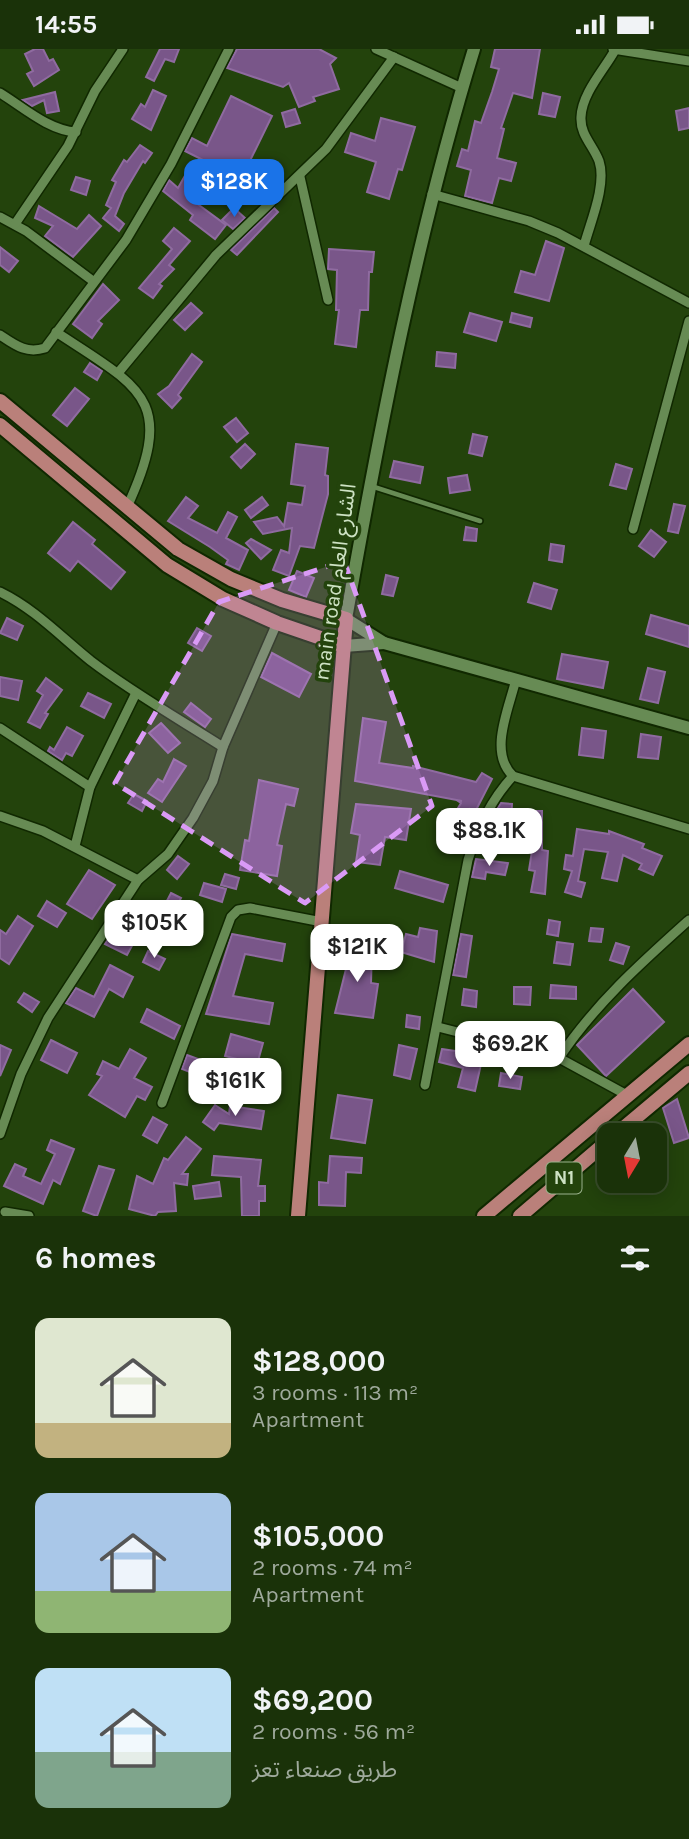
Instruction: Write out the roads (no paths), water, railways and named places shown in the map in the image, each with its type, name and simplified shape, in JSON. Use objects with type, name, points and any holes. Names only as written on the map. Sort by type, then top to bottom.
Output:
[{"type":"highway","points":[[0,401],[178,549],[231,579],[282,600],[346,619]]},
{"type":"highway","points":[[0,425],[167,565],[223,599],[277,623],[344,646]]},
{"type":"highway","points":[[34,452],[44,438]]},
{"type":"highway","points":[[167,565],[178,549]]},
{"type":"highway","name":"main road الشارع العام","points":[[298,1216],[346,619]]},
{"type":"highway","name":"N1","points":[[484,1216],[625,1094],[689,1044]]},
{"type":"highway","points":[[629,1123],[689,1073]]},
{"type":"highway","name":"N1","points":[[520,1216],[597,1150]]},
{"type":"main road","name":"main road الشارع العام","points":[[346,619],[370,485],[432,194],[474,49]]},
{"type":"main road","points":[[346,619],[384,643],[689,728]]},
{"type":"main road","points":[[344,646],[384,643]]},
{"type":"street","points":[[15,225],[76,132],[88,103],[123,49]]},
{"type":"street","points":[[0,335],[19,348],[34,351],[45,348],[126,240],[171,164],[229,49]]},
{"type":"street","points":[[376,49],[462,88]]},
{"type":"street","points":[[584,246],[599,184],[599,163],[584,136],[581,116],[586,97],[614,50],[689,61]]},
{"type":"street","points":[[118,373],[216,255],[254,216],[300,177],[326,149],[394,57]]},
{"type":"street","points":[[0,93],[46,122],[65,131],[76,132]]},
{"type":"street","points":[[300,177],[328,300]]},
{"type":"street","points":[[432,194],[529,221],[584,246],[689,303]]},
{"type":"street","points":[[0,217],[93,281]]},
{"type":"street","points":[[633,529],[689,321]]},
{"type":"street","points":[[56,331],[118,373],[137,389],[150,410],[149,443],[137,486],[127,507]]},
{"type":"street","points":[[0,592],[28,608],[90,660],[136,692],[223,747]]},
{"type":"street","points":[[1,1129],[21,1074],[48,1018],[138,880],[168,853],[193,818],[213,781],[223,747],[277,623]]},
{"type":"street","points":[[516,680],[499,752],[506,770],[513,776],[689,829]]},
{"type":"street","points":[[75,846],[90,787],[136,692]]},
{"type":"street","points":[[0,729],[90,787]]},
{"type":"street","points":[[425,1085],[468,860],[478,828],[497,793],[513,776]]},
{"type":"street","points":[[0,816],[75,846],[138,880]]},
{"type":"street","points":[[162,1103],[231,917],[238,909],[250,908],[322,922]]},
{"type":"street","points":[[559,1058],[580,1026],[608,994],[689,920]]},
{"type":"street","points":[[438,1027],[559,1058],[625,1094]]},
{"type":"street","points":[[4,1212],[29,1216]]},
{"type":"lane","points":[[370,485],[480,521]]}]
